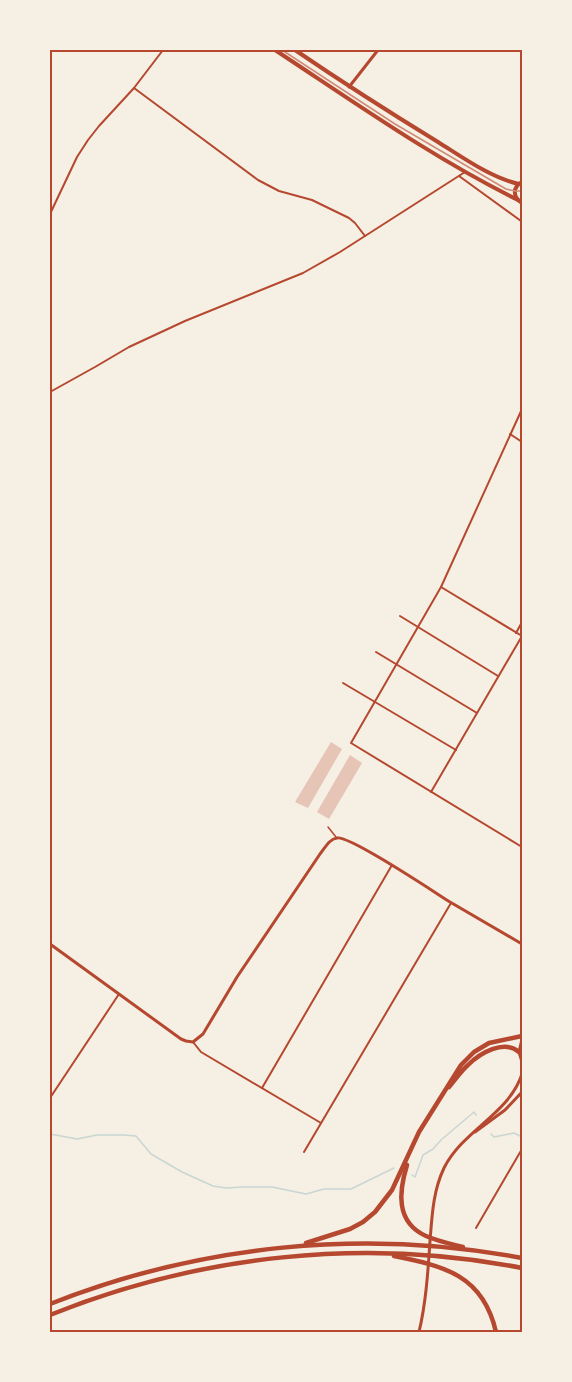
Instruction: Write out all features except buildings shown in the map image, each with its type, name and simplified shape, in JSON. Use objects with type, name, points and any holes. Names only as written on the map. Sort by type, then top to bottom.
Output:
[{"type":"highway","points":[[297,1246],[350,1229],[375,1212],[392,1190],[419,1132],[461,1065],[474,1052],[489,1043],[522,1037]]},
{"type":"highway","points":[[438,1101],[477,1057],[505,1046],[512,1047],[519,1052]]},
{"type":"highway","points":[[411,1151],[401,1192],[402,1207],[406,1217],[425,1236],[474,1251]]},
{"type":"highway","points":[[50,1304],[165,1267],[236,1253],[297,1246],[343,1244],[434,1246],[522,1258]]},
{"type":"highway","points":[[50,1315],[142,1283],[216,1266],[265,1259],[344,1253],[381,1253],[456,1258],[522,1268]]},
{"type":"highway","points":[[381,1253],[433,1264],[457,1275],[473,1288],[486,1305],[496,1332]]},
{"type":"main road","points":[[275,50],[465,172],[520,202]]},
{"type":"main road","points":[[295,50],[349,87],[465,158],[500,177],[521,182]]},
{"type":"main road","points":[[520,202],[515,194],[515,188],[521,182]]},
{"type":"street","points":[[50,214],[77,157],[88,140],[134,88],[163,50]]},
{"type":"street","points":[[349,87],[378,50]]},
{"type":"street","points":[[134,88],[258,180],[279,192],[312,200],[349,218],[365,236]]},
{"type":"street","points":[[50,392],[129,347],[185,321],[303,273],[465,172]]},
{"type":"street","points":[[459,176],[521,221]]},
{"type":"street","points":[[522,409],[441,587],[351,743],[522,847]]},
{"type":"street","points":[[510,434],[522,442]]},
{"type":"street","points":[[431,792],[522,636],[441,587]]},
{"type":"street","points":[[400,616],[498,676]]},
{"type":"street","points":[[516,633],[522,622]]},
{"type":"street","points":[[376,652],[477,713]]},
{"type":"street","points":[[343,683],[456,750]]},
{"type":"street","points":[[192,1042],[203,1034],[237,977],[320,854],[336,838],[343,838],[351,842],[522,944]]},
{"type":"street","points":[[262,1088],[392,866]]},
{"type":"street","points":[[304,1152],[451,903]]},
{"type":"street","points":[[50,944],[181,1039],[192,1042],[201,1052],[321,1123]]},
{"type":"street","points":[[50,1098],[118,994]]},
{"type":"street","points":[[522,1037],[519,1052],[522,1062]]},
{"type":"street","points":[[419,1332],[428,1275],[432,1217],[437,1187],[444,1168],[455,1151],[477,1127],[508,1099],[522,1074]]},
{"type":"street","points":[[471,1134],[505,1110],[522,1092]]},
{"type":"street","points":[[476,1228],[522,1149]]},
{"type":"lane","points":[[328,827],[336,838]]},
{"type":"waterway","points":[[412,1175],[415,1177],[423,1155],[433,1149],[474,1112],[476,1115]]},
{"type":"waterway","points":[[491,1134],[494,1137],[514,1133],[522,1137]]},
{"type":"waterway","points":[[50,1134],[77,1139],[97,1135],[136,1136],[151,1154],[182,1172],[213,1186],[226,1188],[272,1187],[306,1194],[324,1189],[351,1189],[394,1168]]},
{"type":"tram line","points":[[282,50],[395,124],[506,189],[522,191]]}]
